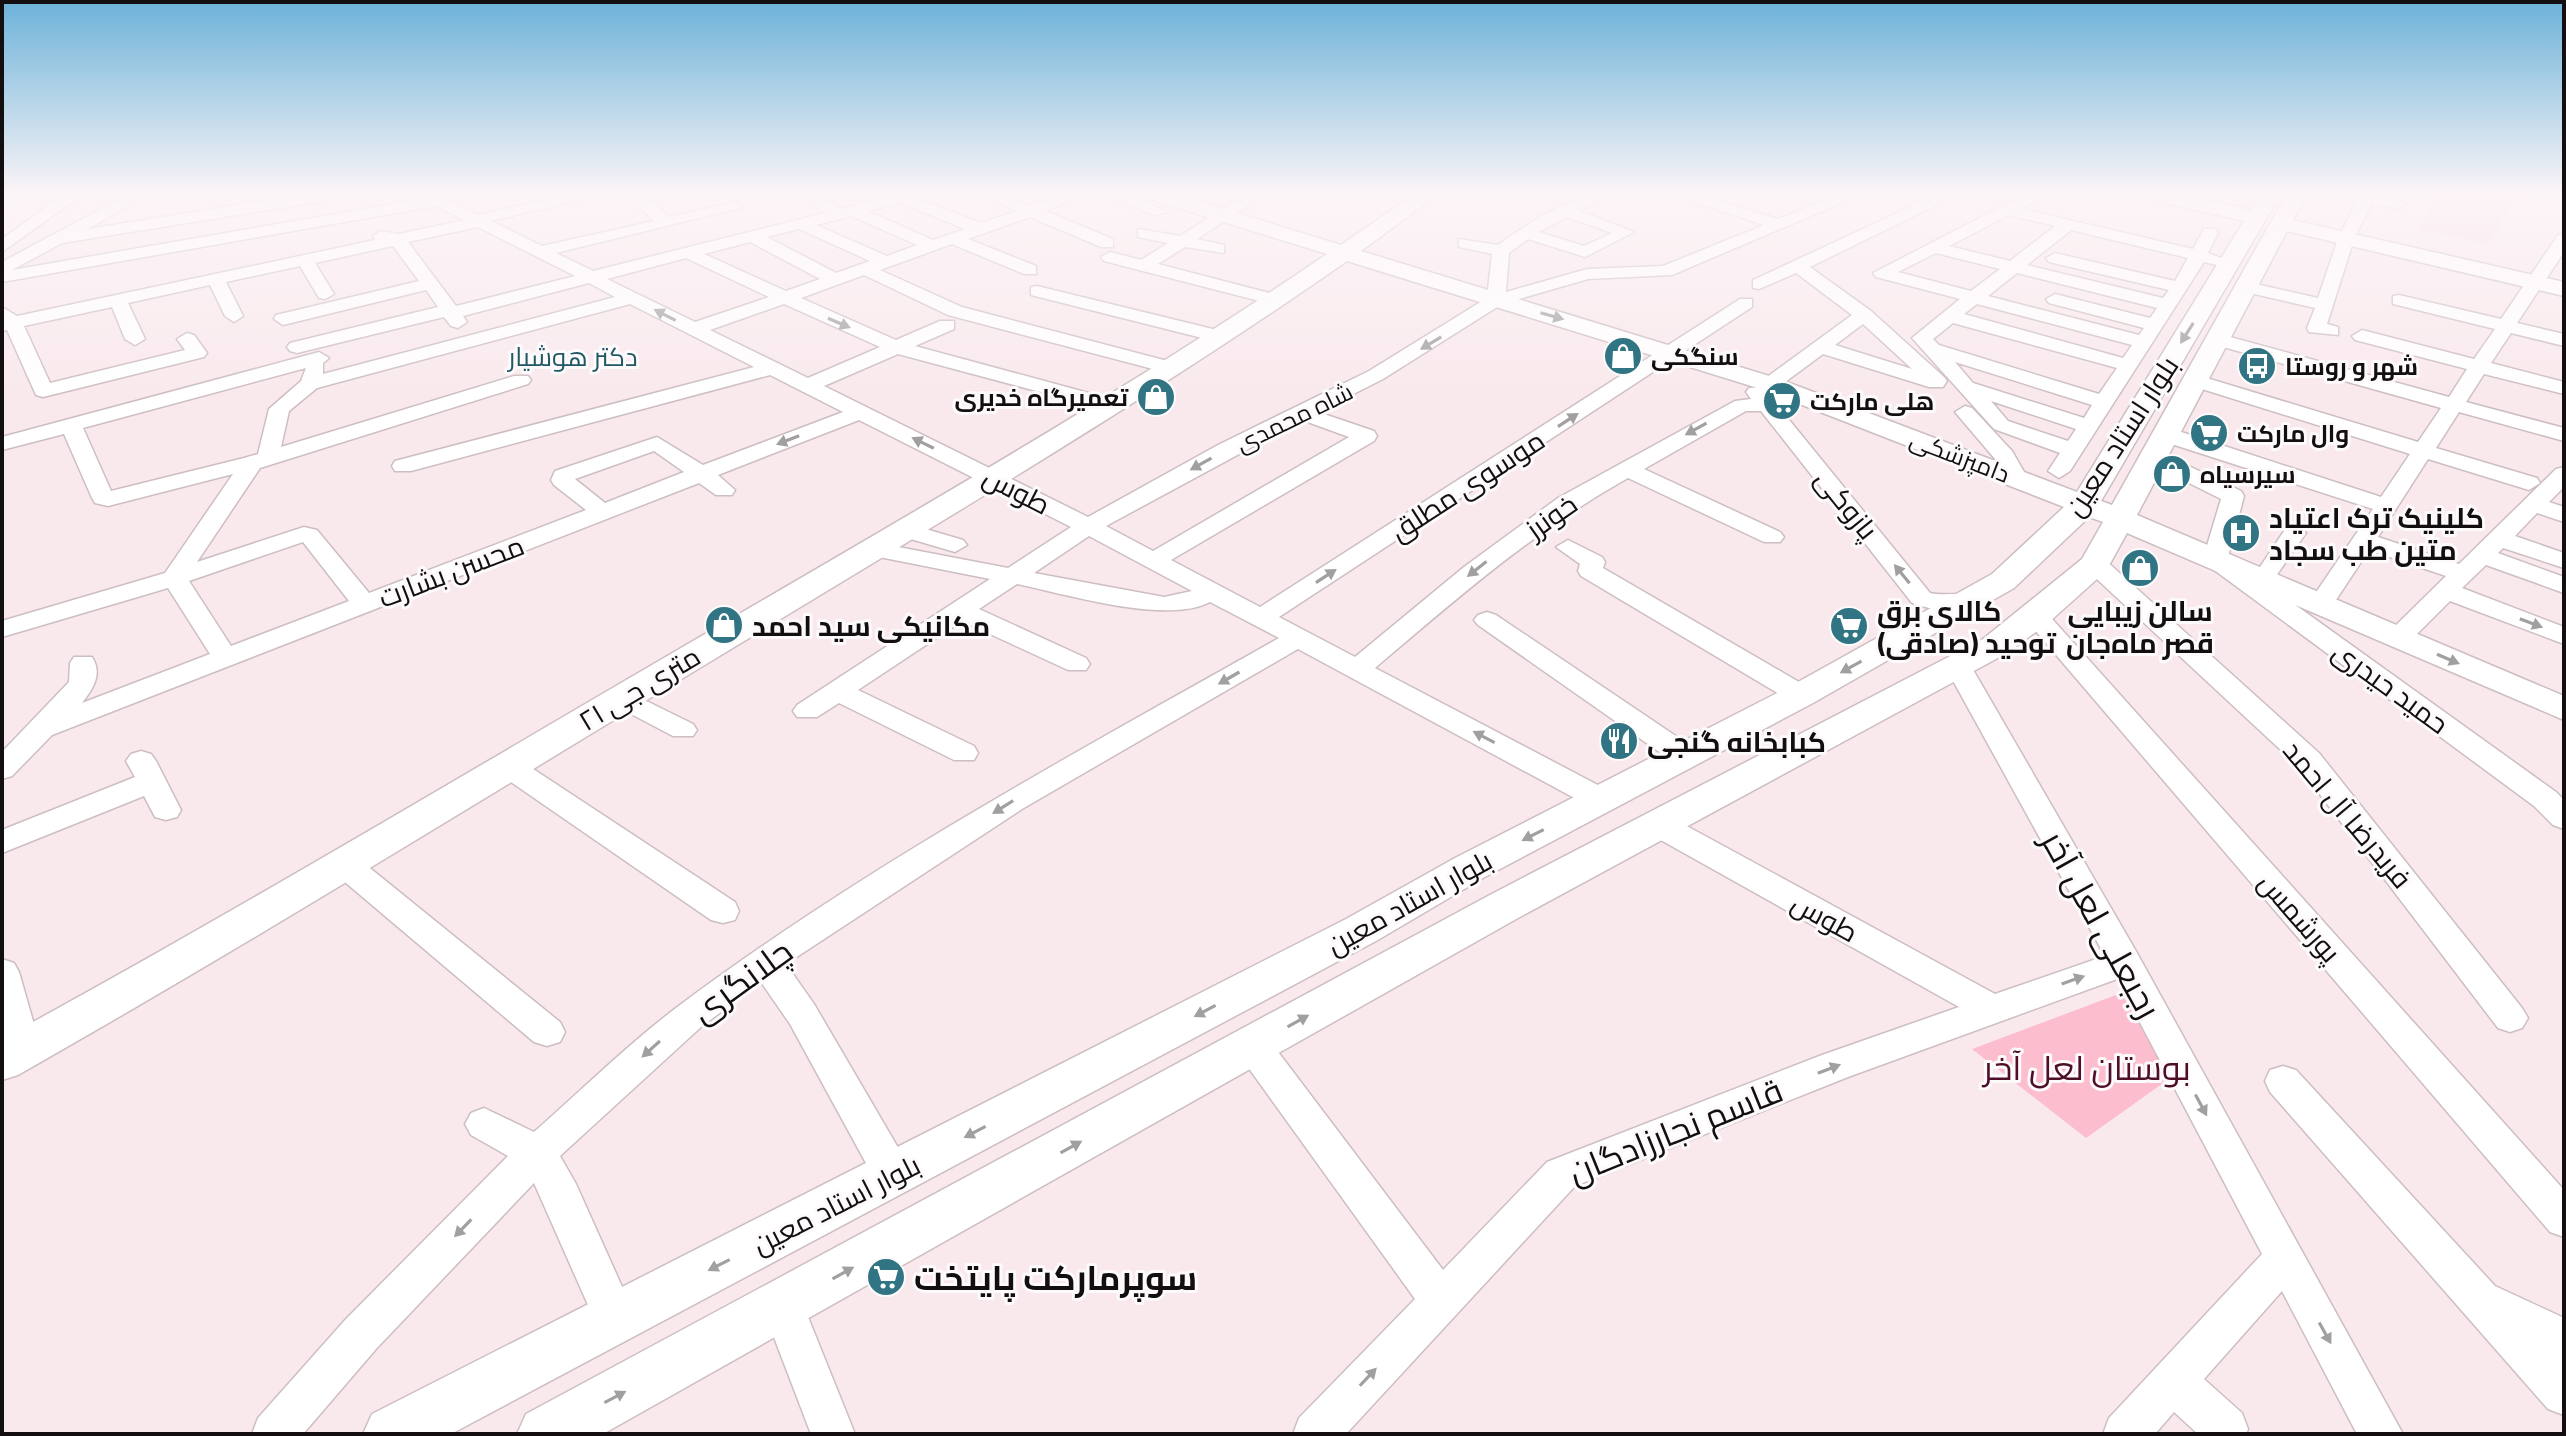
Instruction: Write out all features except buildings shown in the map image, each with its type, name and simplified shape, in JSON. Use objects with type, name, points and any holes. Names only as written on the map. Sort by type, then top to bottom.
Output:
[{"type":"main road","name":"۲۱ متری جی","points":[[12,1055],[344,864],[992,478],[1222,337],[1329,262]]},
{"type":"main road","name":"دامپزشکی","points":[[1375,262],[1742,375],[1769,395],[2016,477],[2564,709]]},
{"type":"main road","name":"بلوار استاد معین","points":[[546,1434],[1503,907],[1959,668],[2036,616],[2097,561],[2193,380],[2247,287],[2254,262]]},
{"type":"main road","points":[[2446,262],[2564,289]]},
{"type":"main road","name":"بلوار استاد معین","points":[[392,1434],[1361,930],[1469,868],[1801,695],[1999,585],[2084,505],[2131,423],[2231,263]]},
{"type":"main road","points":[[2131,423],[2158,445]]},
{"type":"main road","points":[[2016,477],[2035,509],[2046,544]]},
{"type":"main road","points":[[2097,561],[2122,548],[2140,546],[2215,559]]},
{"type":"main road","points":[[1999,585],[2022,580],[2039,584],[2046,594],[2036,616]]},
{"type":"main road","points":[[1469,868],[1447,888],[1447,900],[1471,913],[1503,907]]},
{"type":"main road","points":[[1361,930],[1389,928],[1406,945],[1404,952],[1383,974]]},
{"type":"street","points":[[2,277],[95,262]]},
{"type":"street","points":[[211,386],[188,348],[43,391],[6,320],[122,297],[233,262]]},
{"type":"street","points":[[219,265],[255,262]]},
{"type":"street","points":[[306,262],[325,294]]},
{"type":"street","points":[[414,262],[453,315]]},
{"type":"street","name":"طوس","points":[[560,262],[1088,526],[1602,800]]},
{"type":"street","points":[[297,342],[453,315],[647,262]]},
{"type":"street","points":[[707,262],[897,347],[1111,405]]},
{"type":"street","points":[[802,262],[836,280]]},
{"type":"street","points":[[694,329],[886,262]]},
{"type":"street","points":[[1010,262],[1030,270]]},
{"type":"street","points":[[1135,262],[1143,266],[1187,270],[1275,300]]},
{"type":"street","points":[[1143,266],[1150,262]]},
{"type":"street","points":[[1496,300],[1500,262]]},
{"type":"street","name":"شاه محمدی","points":[[807,711],[1088,526],[1400,361],[1496,300],[1587,274],[1666,271],[1687,262]]},
{"type":"street","points":[[1759,284],[1802,262]]},
{"type":"street","points":[[1903,262],[1882,273],[2142,342]]},
{"type":"street","points":[[1914,262],[1936,268]]},
{"type":"street","points":[[1993,262],[2168,305]]},
{"type":"street","points":[[2019,262],[1922,338],[2001,425],[2073,450]]},
{"type":"street","points":[[2074,262],[2179,287]]},
{"type":"street","points":[[2190,262],[2231,263]]},
{"type":"street","points":[[2331,331],[2316,328],[2339,262]]},
{"type":"street","points":[[2321,604],[2538,283],[2557,262]]},
{"type":"street","points":[[2059,471],[2195,263]]},
{"type":"street","points":[[219,265],[234,316]]},
{"type":"street","points":[[1796,265],[1864,315],[1940,384],[2004,456],[2016,477]]},
{"type":"street","points":[[865,269],[955,311],[1172,368]]},
{"type":"street","points":[[1964,275],[2156,325]]},
{"type":"street","points":[[1084,285],[1061,278],[1037,291],[1222,337]]},
{"type":"street","points":[[2,444],[211,386],[297,342],[430,284]]},
{"type":"street","points":[[2247,287],[2325,305]]},
{"type":"street","points":[[122,297],[135,339]]},
{"type":"street","points":[[174,578],[260,460],[279,409],[310,384],[631,298]]},
{"type":"street","points":[[1108,309],[1127,298]]},
{"type":"street","points":[[2399,300],[2564,340]]},
{"type":"street","name":"موسوی مطلق","points":[[1260,618],[1746,303]]},
{"type":"street","points":[[1769,395],[1820,347],[1864,315]]},
{"type":"street","points":[[1950,316],[2127,365]]},
{"type":"street","points":[[808,386],[947,325]]},
{"type":"street","points":[[2362,336],[2564,388]]},
{"type":"street","points":[[2216,339],[2564,435]]},
{"type":"street","points":[[297,342],[310,384]]},
{"type":"street","points":[[1820,347],[1940,384]]},
{"type":"street","points":[[1932,349],[2104,402]]},
{"type":"street","points":[[403,466],[581,427],[624,400],[772,368]]},
{"type":"street","points":[[71,425],[103,499],[260,460],[521,380]]},
{"type":"street","points":[[2193,380],[2425,451],[2531,493],[2564,515]]},
{"type":"street","points":[[1966,387],[2088,426]]},
{"type":"street","name":"خونرز","points":[[1357,669],[1540,522],[1625,468],[1742,405],[1769,395]]},
{"type":"street","name":"پازوکی","points":[[1769,395],[1921,598],[1941,604],[1967,602]]},
{"type":"street","name":"محسن بشارت","points":[[41,729],[861,412]]},
{"type":"street","points":[[1153,561],[1366,436],[1301,413]]},
{"type":"street","points":[[602,512],[562,480],[563,476],[657,443],[724,490]]},
{"type":"street","points":[[2158,445],[2239,458],[2387,506]]},
{"type":"street","points":[[2158,445],[2233,496],[2215,559]]},
{"type":"street","points":[[2216,486],[2239,458]]},
{"type":"street","points":[[1625,468],[1772,537]]},
{"type":"street","points":[[2398,638],[2491,546],[2531,493],[2561,481]]},
{"type":"street","points":[[905,530],[955,545]]},
{"type":"street","points":[[2264,580],[2294,533]]},
{"type":"street","points":[[2,629],[309,535],[365,604]]},
{"type":"street","points":[[2364,540],[2564,636]]},
{"type":"street","points":[[2491,546],[2564,561]]},
{"type":"street","points":[[2491,546],[2564,586]]},
{"type":"street","points":[[1568,547],[1593,562],[1590,571],[1801,695]]},
{"type":"street","points":[[872,549],[1175,606],[1211,591]]},
{"type":"street","name":"حمید حیدری","points":[[2215,559],[2545,799],[2564,818]]},
{"type":"street","name":"فریدرضا آل احمد","points":[[2097,561],[2309,760],[2510,1018]]},
{"type":"street","points":[[174,578],[226,658]]},
{"type":"street","points":[[960,610],[1077,664]]},
{"type":"street","name":"پورشمس","points":[[2036,616],[2564,1219]]},
{"type":"street","points":[[1487,620],[1685,756]]},
{"type":"street","name":"چلانگری","points":[[274,1434],[361,1334],[537,1153],[689,1017],[765,961],[1011,802],[1297,639]]},
{"type":"street","points":[[2,769],[83,683],[83,663]]},
{"type":"street","name":"رجبعلی لعل آخر","points":[[1959,668],[2125,962],[2283,1260],[2381,1434]]},
{"type":"street","points":[[837,691],[964,753]]},
{"type":"street","points":[[622,698],[683,730]]},
{"type":"street","points":[[508,766],[723,911]]},
{"type":"street","points":[[2,842],[146,771],[166,810]]},
{"type":"street","name":"طوس","points":[[1661,826],[1990,1008]]},
{"type":"street","points":[[344,864],[547,1032]]},
{"type":"street","points":[[765,961],[802,1014],[893,1175]]},
{"type":"street","name":"قاسم نجارزادگان","points":[[1315,1434],[1561,1174],[1692,1120],[1990,1008],[2125,962]]},
{"type":"street","points":[[2,972],[12,1055]]},
{"type":"street","points":[[1253,1046],[1440,1299]]},
{"type":"street","points":[[2283,1081],[2564,1393]]},
{"type":"street","points":[[484,1124],[537,1153],[562,1196],[615,1318]]},
{"type":"street","points":[[2125,1434],[2283,1260]]},
{"type":"street","points":[[2482,1299],[2564,1340]]},
{"type":"street","points":[[783,1306],[833,1434]]},
{"type":"street","points":[[2173,1381],[2226,1429]]},
{"type":"green space","name":"بوستان لعل آخر","points":[[2124,992],[2169,1079],[2086,1138],[1972,1049]]},
{"type":"place","name":"سنگکی","points":[[1623,356]]},
{"type":"place","name":"شهر و روستا","points":[[2257,366]]},
{"type":"place","name":"تعمیرگاه خدیری","points":[[1156,397]]},
{"type":"place","name":"هلی مارکت","points":[[1782,401]]},
{"type":"place","name":"وال مارکت","points":[[2209,433]]},
{"type":"place","name":"سیرسیاه","points":[[2172,474]]},
{"type":"place","name":"کلینیک ترک اعتیاد متین طب سجاد","points":[[2241,533]]},
{"type":"place","name":"سالن زیبایی قصر ماه‌جان","points":[[2140,568]]},
{"type":"place","name":"مکانیکی سید احمد","points":[[724,625]]},
{"type":"place","name":"کالای برق توحید (صادقی)","points":[[1849,626]]},
{"type":"place","name":"کبابخانه گنجی","points":[[1619,741]]},
{"type":"place","name":"سوپرمارکت پایتخت","points":[[886,1277]]},
{"type":"district","name":"دکتر هوشیار","points":[[573,356]]}]
